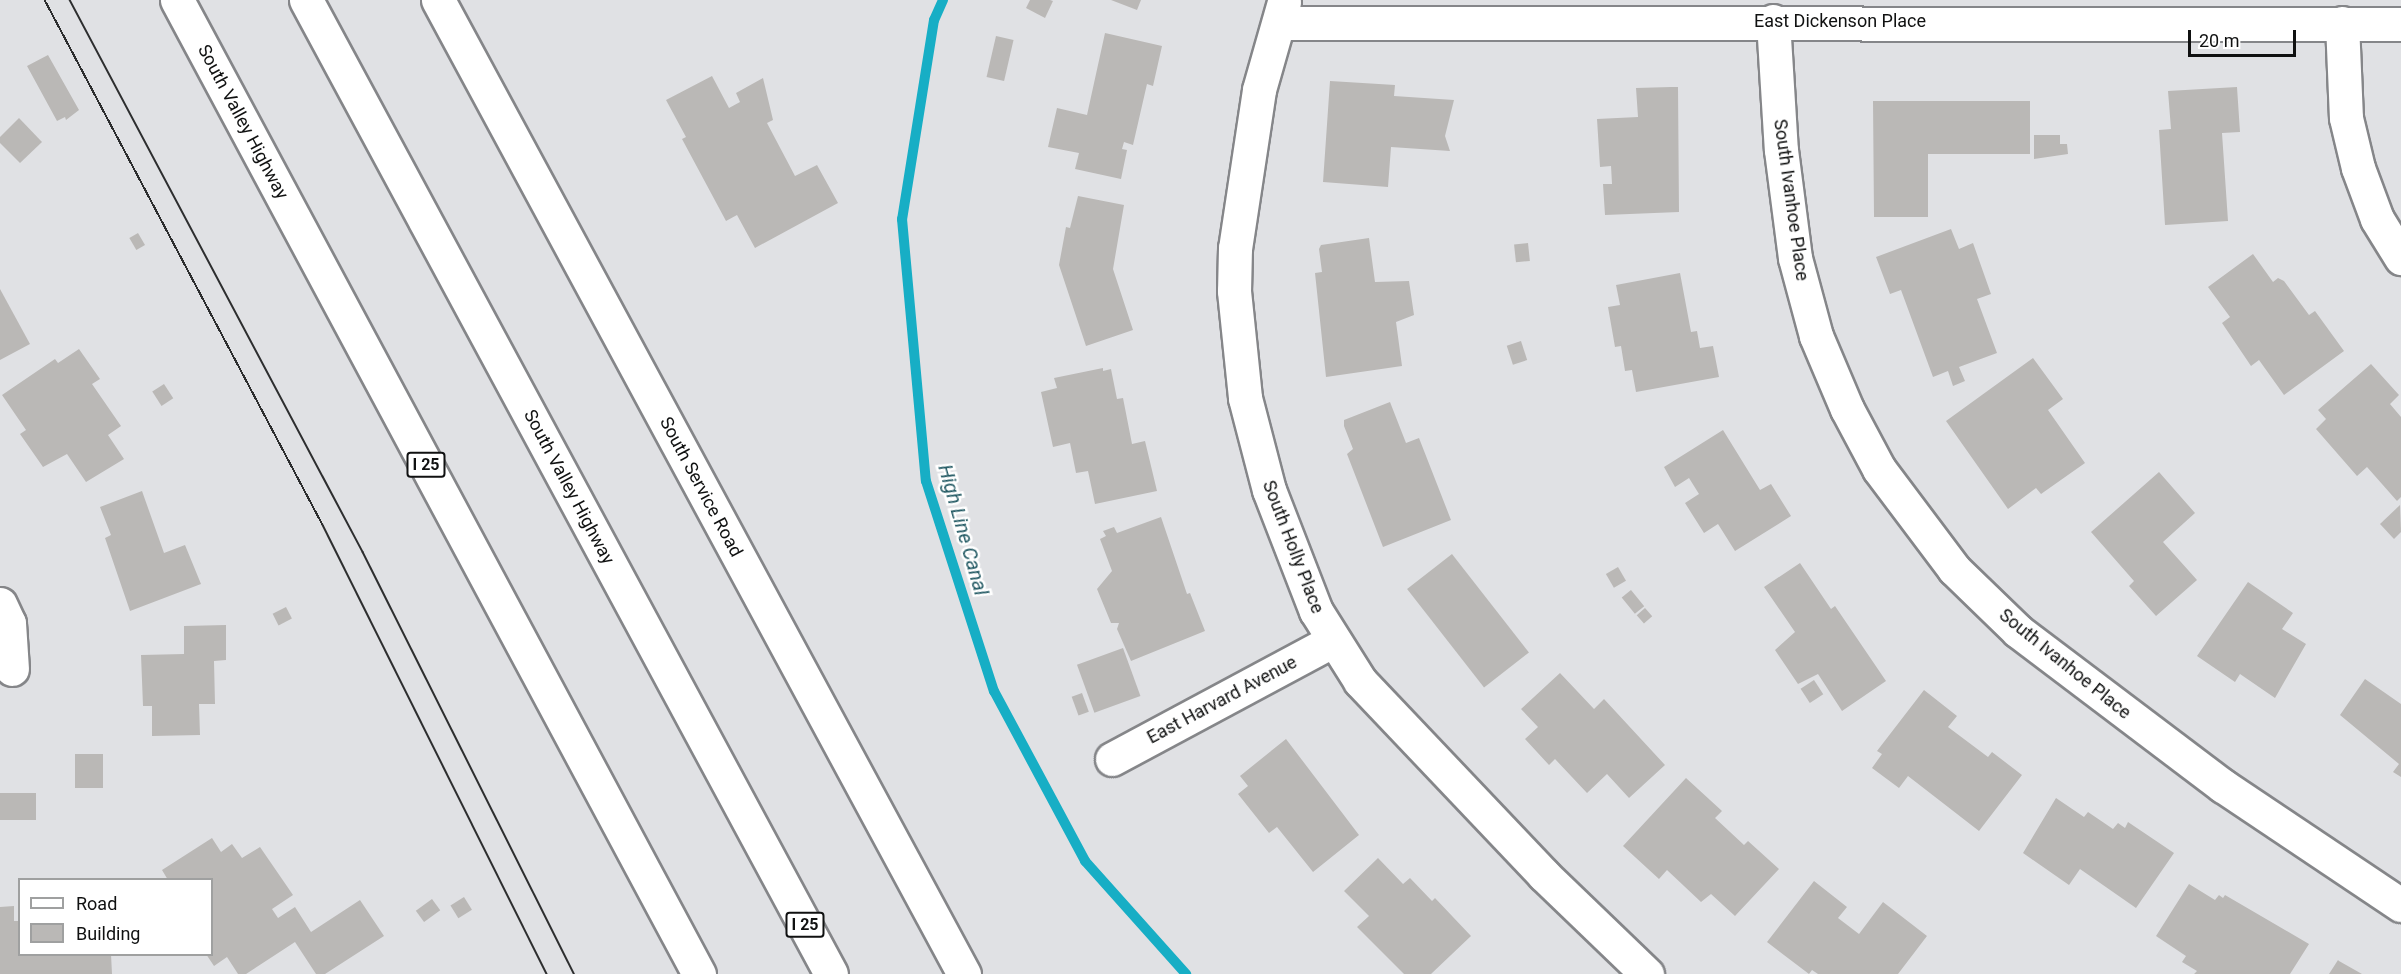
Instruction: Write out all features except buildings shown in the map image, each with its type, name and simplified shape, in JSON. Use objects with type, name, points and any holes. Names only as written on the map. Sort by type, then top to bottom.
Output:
[{"type":"main road","name":"South Valley Highway","points":[[177,0],[699,974]]},
{"type":"main road","name":"South Valley Highway","points":[[306,0],[831,974]]},
{"type":"main road","name":"South Service Road","points":[[438,0],[964,974]]},
{"type":"main road","name":"East Dickenson Place","points":[[1281,11],[1773,21],[2225,11],[2342,23],[2401,24]]},
{"type":"main road","name":"South Holly Place","points":[[1281,11],[1259,90],[1238,214],[1234,291],[1245,398],[1269,490],[1316,611],[1332,641],[1360,681],[1452,781],[1647,974]]},
{"type":"main road","name":"South Ivanhoe Place","points":[[1773,21],[1781,150],[1795,258],[1816,336],[1847,409],[1879,468],[1954,569],[2018,631],[2223,786],[2401,905]]},
{"type":"main road","points":[[2342,23],[2346,118],[2358,168],[2377,219],[2401,258]]},
{"type":"main road","points":[[0,604],[9,623],[12,669]]},
{"type":"main road","name":"East Harvard Avenue","points":[[1112,759],[1332,641]]},
{"type":"main road","points":[[779,876],[842,974]]},
{"type":"main road","points":[[675,929],[694,974]]},
{"type":"waterway","name":"High Line Canal","points":[[943,0],[934,20],[902,219],[926,481],[994,691],[1085,861],[1186,974]]},
{"type":"tram line","points":[[45,0],[323,525],[547,974]]},
{"type":"tram line","points":[[70,0],[363,552],[574,974]]}]
